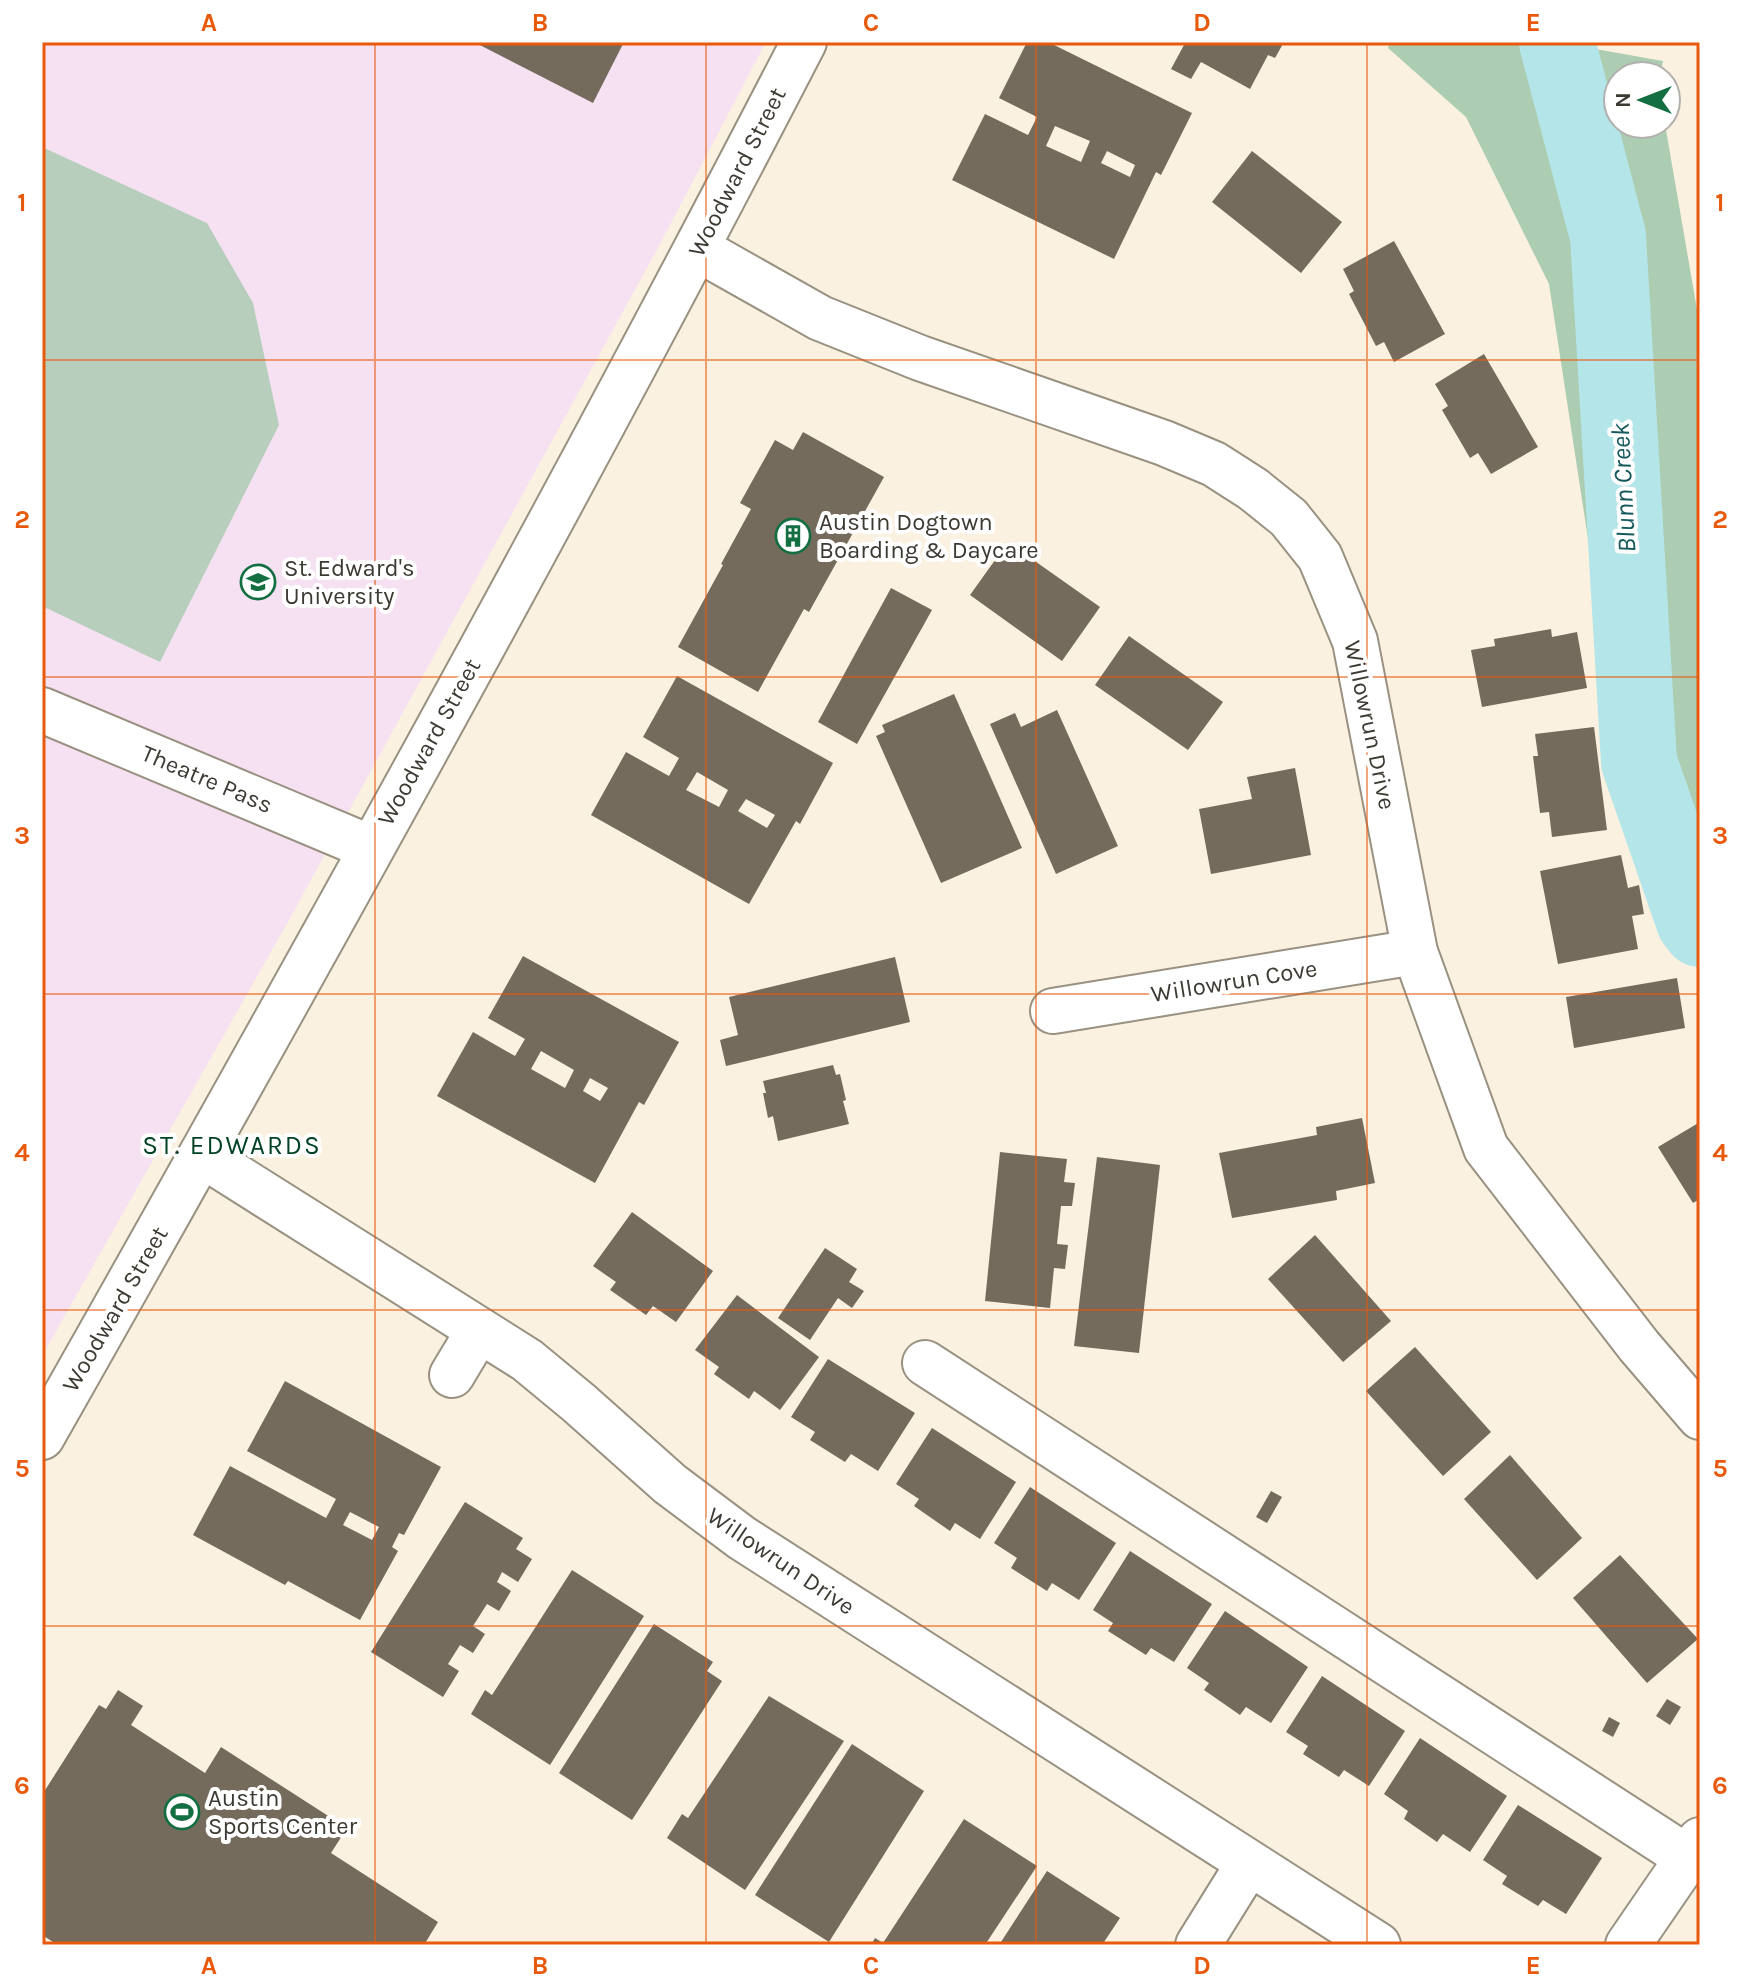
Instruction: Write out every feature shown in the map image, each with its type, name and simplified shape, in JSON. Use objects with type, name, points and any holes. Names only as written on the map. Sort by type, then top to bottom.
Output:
[{"type":"street","name":"Woodward Street","points":[[42,1437],[371,848],[698,249],[804,42]]},
{"type":"street","name":"Willowrun Drive","points":[[698,249],[820,318],[920,358],[1164,443],[1214,464],[1253,489],[1289,518],[1320,557],[1355,641],[1415,952],[1486,1148],[1639,1346],[1700,1417]]},
{"type":"street","name":"Theatre Pass","points":[[42,710],[371,848]]},
{"type":"street","name":"Willowrun Cove","points":[[1053,1011],[1415,952]]},
{"type":"street","name":"Willowrun Drive","points":[[202,1155],[527,1360],[670,1484],[742,1538],[1378,1945]]},
{"type":"street","points":[[452,1375],[479,1330]]},
{"type":"street","points":[[925,1363],[1694,1849],[1628,1945]]},
{"type":"street","points":[[1198,1945],[1249,1863]]},
{"type":"shaded area","name":"St. Edward's University","points":[[42,42],[766,42],[660,244],[289,920],[42,1356]]},
{"type":"green space","points":[[1390,42],[1556,42],[1657,60],[1602,60],[1602,140],[1668,140],[1700,327],[1700,959],[1667,887],[1622,761],[1549,284],[1466,117],[1388,48]]},
{"type":"green space","points":[[42,147],[207,223],[253,303],[279,425],[160,662],[42,606]]},
{"type":"building","points":[[474,42],[624,42],[593,103]]},
{"type":"building","points":[[1027,42],[1048,42],[1192,113],[1161,175],[1156,172],[1114,259],[952,180],[985,114],[1028,135],[1037,117],[999,98]],"holes":[[[1055,126],[1090,141],[1081,162],[1046,146]],[[1107,151],[1135,165],[1130,177],[1101,163]]]},
{"type":"building","points":[[1178,42],[1284,42],[1275,58],[1268,55],[1250,89],[1201,62],[1191,79],[1171,69],[1184,45]]},
{"type":"building","points":[[1252,151],[1342,222],[1301,273],[1212,202]]},
{"type":"building","points":[[1394,241],[1445,334],[1394,362],[1384,342],[1376,346],[1349,294],[1354,291],[1343,269]]},
{"type":"building","points":[[1484,354],[1538,447],[1491,474],[1478,453],[1470,458],[1442,410],[1448,406],[1435,384]]},
{"type":"building","name":"Austin Dogtown Boarding & Daycare","points":[[803,432],[884,477],[809,612],[804,609],[758,692],[678,647],[751,509],[740,503],[775,440],[793,450]]},
{"type":"building","points":[[1008,542],[1100,607],[1062,661],[970,595]]},
{"type":"building","points":[[891,588],[932,610],[857,744],[818,722]]},
{"type":"building","points":[[1551,629],[1552,637],[1577,632],[1587,688],[1482,707],[1471,650],[1495,646],[1494,639]]},
{"type":"building","points":[[1129,636],[1223,702],[1188,750],[1095,685]]},
{"type":"building","points":[[677,676],[833,763],[800,824],[796,821],[749,904],[591,815],[626,752],[669,776],[679,758],[643,737]],"holes":[[[697,772],[728,790],[719,807],[686,790]],[[746,799],[775,815],[767,828],[738,811]]]},
{"type":"building","points":[[954,694],[1022,848],[941,883],[876,736],[885,732],[882,725]]},
{"type":"building","points":[[1057,710],[1118,846],[1056,874],[990,724],[1015,713],[1021,727]]},
{"type":"building","points":[[1594,727],[1607,830],[1552,837],[1549,812],[1540,813],[1533,756],[1538,756],[1535,734]]},
{"type":"building","points":[[1295,768],[1311,855],[1211,874],[1199,809],[1252,799],[1247,777]]},
{"type":"building","points":[[1621,855],[1628,888],[1639,885],[1644,914],[1632,916],[1638,949],[1558,964],[1540,871]]},
{"type":"building","points":[[523,956],[679,1042],[644,1105],[639,1102],[595,1183],[437,1096],[473,1032],[515,1056],[525,1039],[488,1018]],"holes":[[[541,1051],[574,1070],[565,1088],[531,1069]],[[590,1078],[608,1088],[600,1101],[583,1091]]]},
{"type":"building","points":[[895,957],[910,1022],[726,1066],[720,1040],[738,1035],[729,997]]},
{"type":"building","points":[[1677,978],[1685,1028],[1574,1048],[1566,997]]},
{"type":"building","points":[[833,1065],[836,1075],[840,1074],[849,1124],[778,1141],[773,1116],[768,1118],[763,1081]]},
{"type":"building","points":[[1362,1118],[1375,1183],[1336,1191],[1337,1200],[1232,1218],[1219,1153],[1317,1135],[1316,1127]]},
{"type":"building","points":[[1700,1122],[1700,1199],[1693,1203],[1658,1147]]},
{"type":"building","points":[[1000,1152],[1067,1159],[1064,1182],[1075,1183],[1072,1206],[1061,1206],[1057,1244],[1068,1245],[1065,1269],[1054,1268],[1050,1308],[985,1301]]},
{"type":"building","points":[[1097,1157],[1160,1165],[1139,1353],[1074,1346]]},
{"type":"building","points":[[632,1212],[713,1271],[676,1322],[653,1306],[646,1315],[610,1290],[616,1282],[593,1266]]},
{"type":"building","points":[[1315,1235],[1391,1321],[1343,1362],[1268,1279]]},
{"type":"building","points":[[825,1248],[857,1269],[849,1282],[864,1291],[852,1308],[838,1298],[810,1340],[778,1318]]},
{"type":"building","points":[[737,1295],[819,1357],[780,1410],[754,1391],[749,1399],[714,1374],[719,1367],[695,1350]]},
{"type":"building","points":[[1415,1347],[1491,1432],[1443,1476],[1366,1391]]},
{"type":"building","points":[[828,1359],[915,1413],[878,1471],[851,1454],[845,1462],[810,1440],[815,1432],[791,1417]]},
{"type":"building","points":[[285,1381],[441,1467],[404,1535],[399,1533],[392,1547],[398,1551],[360,1620],[288,1581],[285,1585],[193,1535],[230,1466],[326,1518],[336,1499],[247,1451]],"holes":[[[350,1512],[379,1527],[372,1540],[343,1525]]]},
{"type":"building","points":[[932,1428],[1016,1482],[980,1539],[955,1523],[950,1531],[914,1506],[919,1499],[896,1484]]},
{"type":"building","points":[[1510,1455],[1582,1538],[1537,1580],[1464,1499]]},
{"type":"building","points":[[1030,1487],[1116,1543],[1079,1600],[1052,1583],[1047,1591],[1011,1568],[1017,1558],[994,1543]]},
{"type":"building","points":[[1271,1491],[1282,1497],[1267,1523],[1256,1517]]},
{"type":"building","points":[[465,1502],[523,1538],[516,1549],[532,1559],[518,1582],[502,1572],[497,1582],[511,1591],[499,1611],[487,1604],[473,1626],[485,1634],[473,1653],[460,1645],[448,1664],[459,1671],[443,1697],[371,1652]]},
{"type":"building","points":[[1130,1551],[1212,1604],[1174,1662],[1151,1648],[1146,1655],[1108,1631],[1113,1623],[1093,1610]]},
{"type":"building","points":[[1620,1555],[1698,1639],[1647,1683],[1573,1598]]},
{"type":"building","points":[[572,1570],[644,1616],[550,1765],[471,1714],[485,1690],[492,1695]]},
{"type":"building","points":[[1225,1611],[1308,1667],[1271,1723],[1246,1707],[1240,1715],[1204,1690],[1209,1683],[1187,1668]]},
{"type":"building","points":[[654,1624],[713,1662],[707,1671],[722,1681],[632,1820],[559,1773]]},
{"type":"building","points":[[1322,1676],[1405,1731],[1369,1786],[1344,1770],[1339,1777],[1303,1754],[1308,1746],[1286,1732]]},
{"type":"building","name":"Austin Sports Center","points":[[118,1690],[143,1706],[131,1725],[205,1773],[221,1747],[347,1828],[331,1853],[438,1922],[424,1945],[58,1945],[42,1935],[42,1795],[99,1705],[106,1709]]},
{"type":"building","points":[[769,1696],[844,1741],[745,1890],[667,1838],[682,1814],[688,1818]]},
{"type":"building","points":[[1667,1699],[1681,1707],[1670,1725],[1656,1716]]},
{"type":"building","points":[[1609,1717],[1620,1723],[1613,1737],[1602,1731]]},
{"type":"building","points":[[1420,1738],[1507,1796],[1470,1852],[1443,1834],[1437,1842],[1404,1819],[1408,1811],[1384,1794]]},
{"type":"building","points":[[852,1744],[924,1791],[829,1942],[755,1895]]},
{"type":"building","points":[[1518,1805],[1602,1858],[1566,1914],[1543,1900],[1538,1906],[1502,1884],[1507,1876],[1483,1860]]},
{"type":"building","points":[[964,1819],[1037,1866],[985,1945],[871,1945],[875,1938],[883,1943]]},
{"type":"building","points":[[1047,1871],[1120,1918],[1102,1945],[999,1945]]},
{"type":"waterway","name":"Blunn Creek","points":[[1557,42],[1608,236],[1639,762],[1694,921],[1700,929]]},
{"type":"place","name":"Austin Dogtown Boarding & Daycare","points":[[793,536]]},
{"type":"place","name":"St. Edward's University","points":[[258,582]]},
{"type":"place","name":"Austin Sports Center","points":[[182,1812]]},
{"type":"district","name":"ST. EDWARDS","points":[[232,1145]]}]
